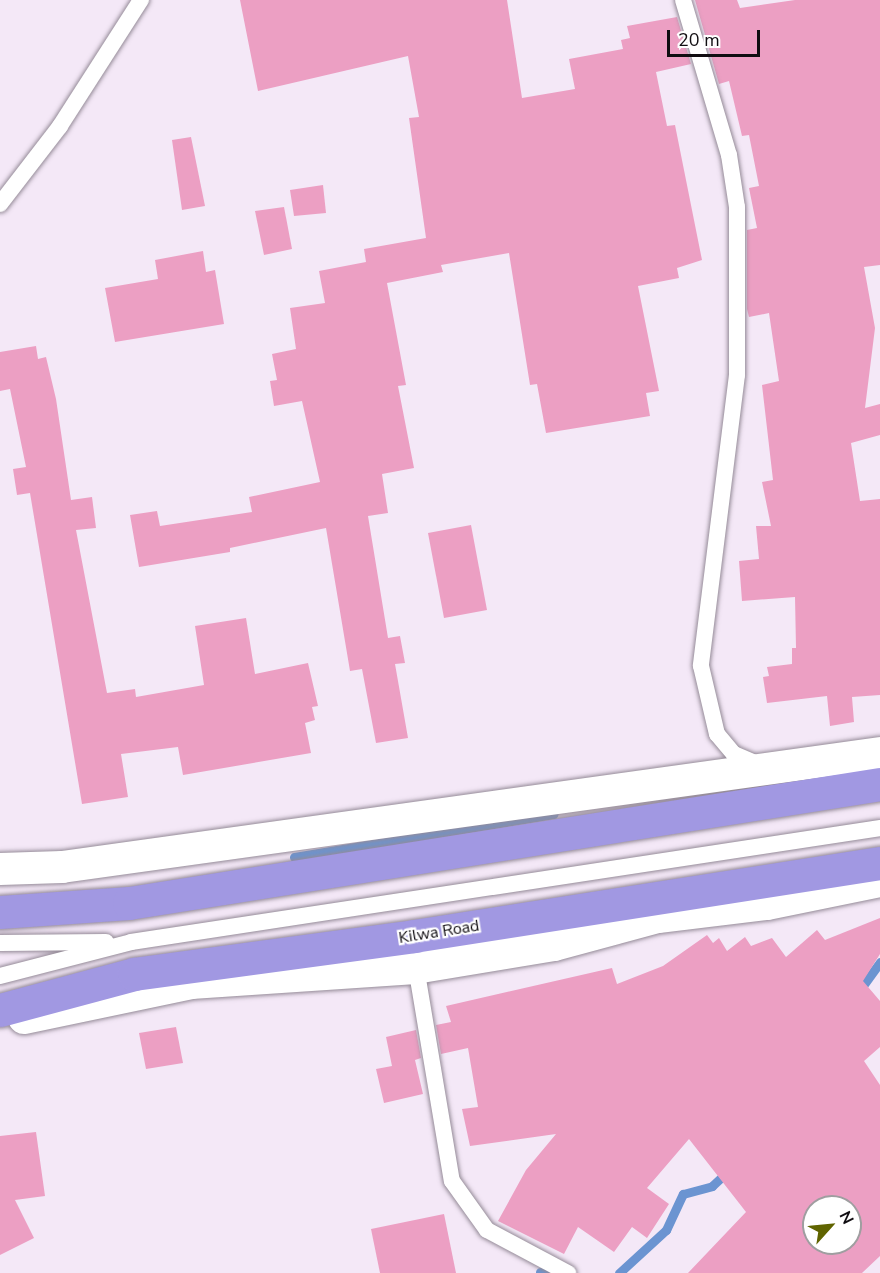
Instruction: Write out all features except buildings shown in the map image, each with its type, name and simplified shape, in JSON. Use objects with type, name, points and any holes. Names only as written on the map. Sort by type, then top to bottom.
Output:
[{"type":"highway","points":[[0,912],[129,903],[880,784]]},
{"type":"highway","name":"Kilwa Road","points":[[0,1010],[134,974],[415,952],[880,863]]},
{"type":"street","points":[[0,869],[62,867],[766,767],[880,753]]},
{"type":"street","points":[[0,1023],[191,983],[415,952],[554,945],[658,916],[767,904],[880,881]]},
{"type":"lane","points":[[0,204],[60,126],[141,0]]},
{"type":"lane","points":[[682,0],[729,155],[737,207],[737,375],[701,666],[717,734],[734,754],[766,767],[797,798]]},
{"type":"lane","points":[[0,976],[131,942],[880,828]]},
{"type":"lane","points":[[0,943],[131,942]]},
{"type":"lane","points":[[415,952],[452,1181],[486,1230],[568,1273]]},
{"type":"waterway","points":[[294,857],[553,814]]},
{"type":"waterway","points":[[859,991],[880,962]]},
{"type":"waterway","points":[[619,1273],[666,1230],[683,1194],[712,1186],[728,1171]]},
{"type":"waterway","points":[[540,1272],[545,1273]]}]
